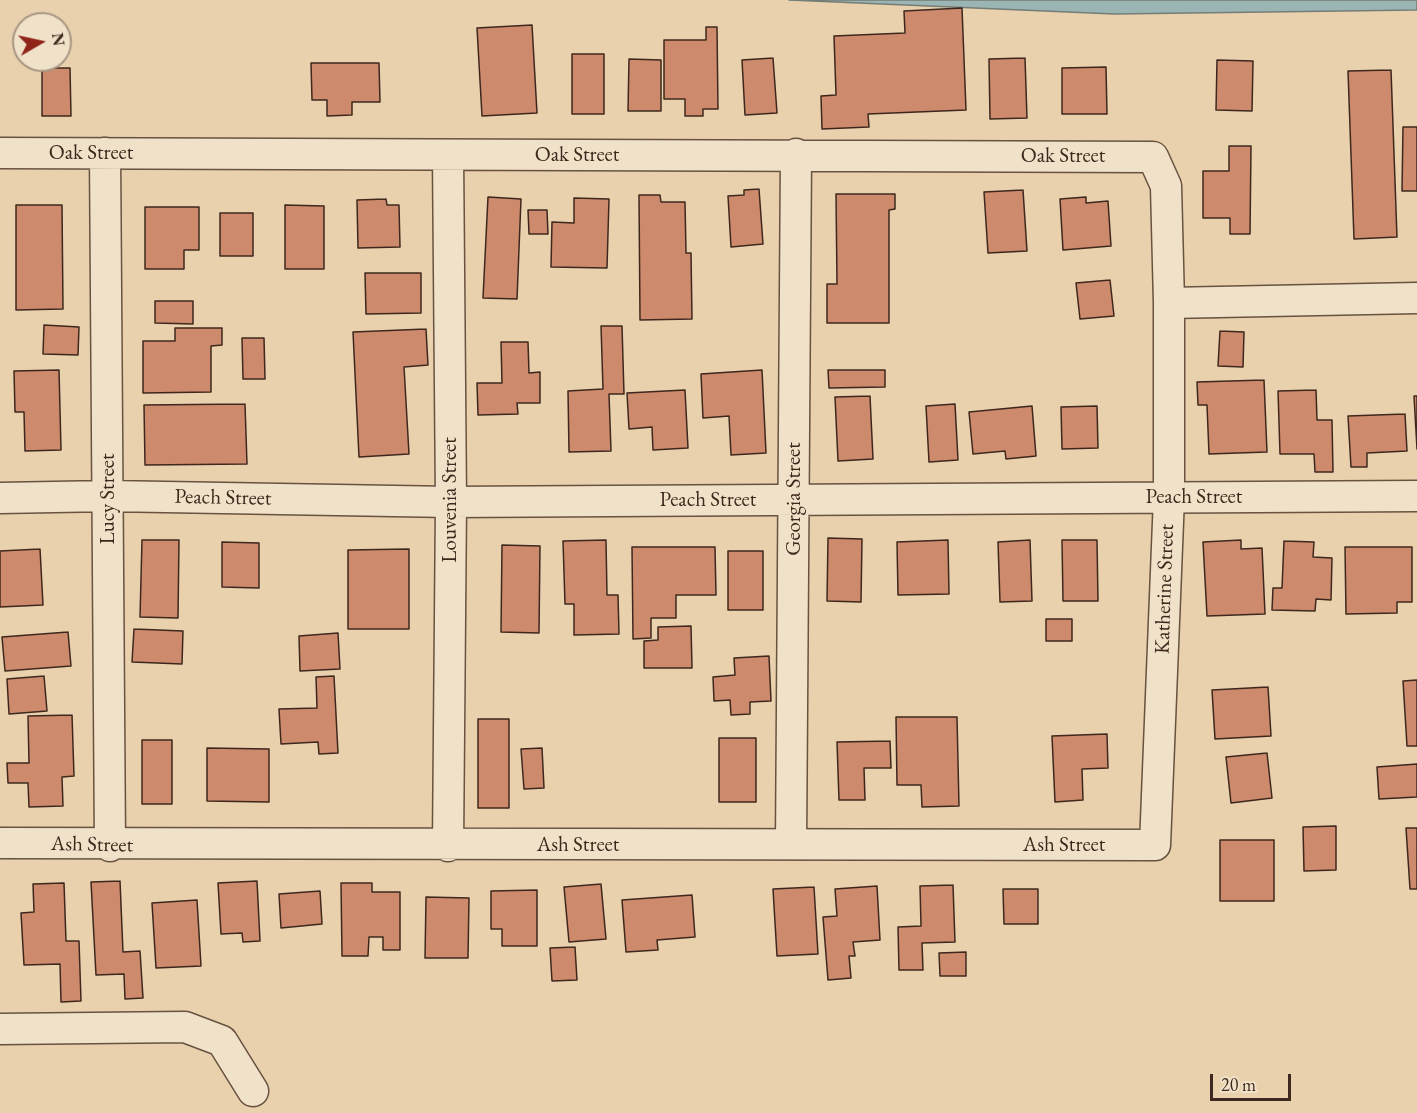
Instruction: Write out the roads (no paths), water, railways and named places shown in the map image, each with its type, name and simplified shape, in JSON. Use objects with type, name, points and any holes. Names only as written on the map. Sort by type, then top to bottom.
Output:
[{"type":"street","name":"Oak Street","points":[[0,153],[1153,157]]},
{"type":"street","name":"Lucy Street","points":[[105,153],[110,846]]},
{"type":"street","name":"Georgia Street","points":[[792,844],[796,154]]},
{"type":"street","name":"Louvenia Street","points":[[448,155],[451,502],[448,846]]},
{"type":"street","name":"Katherine Street","points":[[1153,157],[1166,186],[1169,303],[1169,497],[1155,845]]},
{"type":"street","points":[[1169,303],[1417,298]]},
{"type":"street","name":"Peach Street","points":[[0,498],[108,496],[451,502],[1417,496]]},
{"type":"street","name":"Ash Street","points":[[0,843],[110,846],[1155,845]]},
{"type":"street","points":[[0,1029],[185,1028],[222,1041],[253,1091]]},
{"type":"water","points":[[789,0],[1417,0],[1417,10],[1114,14]]}]
